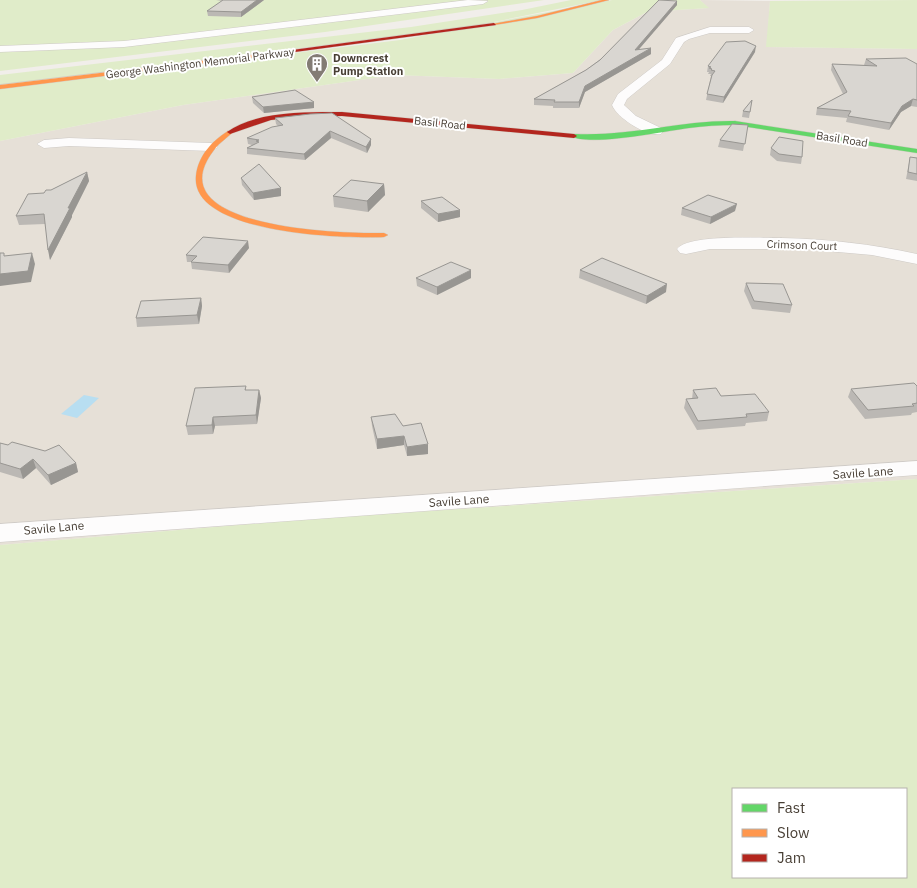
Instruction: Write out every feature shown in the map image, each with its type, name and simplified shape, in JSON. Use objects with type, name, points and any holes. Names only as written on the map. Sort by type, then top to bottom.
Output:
[{"type":"main road","name":"George Washington Memorial Parkway","points":[[223,47],[449,20],[564,0]]},
{"type":"main road","name":"George Washington Memorial Parkway","points":[[0,87],[453,31],[537,17],[607,0]]},
{"type":"main road","name":"Basil Road","points":[[211,147],[228,133],[252,124],[285,117],[322,114],[367,115],[589,138],[625,136],[694,124],[743,124],[917,151]]},
{"type":"main road","points":[[211,147],[204,160],[198,187],[206,201],[214,206],[243,219],[310,233],[354,237],[384,235]]},
{"type":"street","points":[[0,48],[124,44],[483,0]]},
{"type":"street","points":[[656,131],[624,114],[618,105],[622,97],[656,72],[673,54],[680,40],[685,37],[710,30],[749,30]]},
{"type":"street","points":[[44,144],[69,142],[120,146],[211,147]]},
{"type":"street","name":"Crimson Court","points":[[686,249],[705,245],[787,242],[858,248],[917,259]]},
{"type":"street","name":"Savile Lane","points":[[0,533],[917,468]]},
{"type":"shaded area","points":[[700,0],[770,1],[767,47],[917,49],[917,479],[321,518],[0,545],[0,141],[183,105],[395,75],[499,79],[573,73],[613,30],[647,12],[708,8]]},
{"type":"green space","points":[[0,0],[544,0],[325,32],[0,71]]},
{"type":"green space","points":[[571,0],[602,0],[464,28],[0,85],[0,75],[411,27],[522,10]]},
{"type":"green space","points":[[612,0],[700,0],[709,8],[647,12],[613,30],[573,73],[499,79],[395,75],[183,105],[0,141],[0,89],[400,40]]},
{"type":"green space","points":[[917,0],[917,49],[766,47],[770,1]]},
{"type":"green space","points":[[917,479],[917,888],[0,888],[0,545],[321,518]]},
{"type":"water","points":[[84,395],[99,398],[77,418],[61,414]]},
{"type":"building","points":[[223,0],[257,0],[241,12],[207,11]]},
{"type":"building","points":[[659,0],[677,1],[635,50],[651,48],[585,86],[579,102],[554,102],[555,100],[534,99],[600,60]]},
{"type":"building","points":[[745,41],[756,46],[724,97],[707,94],[712,75],[715,71],[711,70],[709,68],[711,67],[708,66],[726,42]]},
{"type":"building","points":[[906,58],[917,64],[917,100],[913,99],[902,106],[891,123],[848,116],[851,111],[817,108],[847,92],[832,64],[877,66],[866,59]]},
{"type":"building","points":[[295,90],[314,102],[263,107],[252,97]]},
{"type":"building","points":[[752,100],[750,112],[743,111]]},
{"type":"building","points":[[332,113],[371,139],[366,147],[330,131],[304,154],[247,148],[259,142],[256,141],[259,140],[247,138],[272,127],[283,125],[275,118]]},
{"type":"building","points":[[732,124],[748,125],[745,144],[720,140]]},
{"type":"building","points":[[779,137],[803,141],[802,157],[779,154],[771,148]]},
{"type":"building","points":[[910,157],[917,158],[917,174],[908,172]]},
{"type":"building","points":[[259,164],[281,188],[253,193],[241,178]]},
{"type":"building","points":[[87,172],[48,250],[44,214],[16,216],[28,194],[44,193],[46,190],[51,190]]},
{"type":"building","points":[[351,180],[384,184],[367,201],[333,196]]},
{"type":"building","points":[[708,195],[737,204],[711,217],[682,208]]},
{"type":"building","points":[[442,197],[460,210],[438,214],[421,201]]},
{"type":"building","points":[[203,237],[248,241],[228,265],[191,262],[197,256],[186,255]]},
{"type":"building","points":[[0,253],[4,253],[4,256],[32,253],[28,271],[0,274]]},
{"type":"building","points":[[602,258],[667,284],[647,296],[580,270]]},
{"type":"building","points":[[451,262],[471,270],[437,287],[416,278]]},
{"type":"building","points":[[746,283],[783,284],[792,305],[754,301]]},
{"type":"building","points":[[201,298],[197,315],[136,318],[141,301]]},
{"type":"building","points":[[914,383],[917,386],[917,403],[912,404],[914,406],[868,410],[851,389]]},
{"type":"building","points":[[246,386],[245,390],[259,390],[256,415],[213,417],[212,425],[186,426],[195,388]]},
{"type":"building","points":[[716,388],[721,396],[755,394],[769,412],[746,414],[747,417],[698,421],[686,399],[698,398],[693,390]]},
{"type":"building","points":[[395,414],[403,426],[421,423],[428,444],[407,447],[404,436],[377,439],[371,417]]},
{"type":"building","points":[[12,442],[45,451],[59,445],[76,463],[48,475],[33,459],[20,469],[0,463],[0,443],[8,445]]},
{"type":"traffic: fast","points":[[574,136],[631,135],[687,126],[735,123],[917,151]]},
{"type":"traffic: slow","points":[[494,24],[537,17],[607,0]]},
{"type":"traffic: slow","points":[[0,87],[280,52]]},
{"type":"traffic: slow","points":[[230,132],[217,142],[202,164],[199,181],[200,190],[211,203],[230,214],[284,229],[342,235],[384,235]]},
{"type":"traffic: jam","points":[[280,52],[494,24]]},
{"type":"traffic: jam","points":[[230,132],[271,118],[342,114],[574,136]]},
{"type":"place","name":"Downcrest Pump Station","points":[[317,83]]}]
